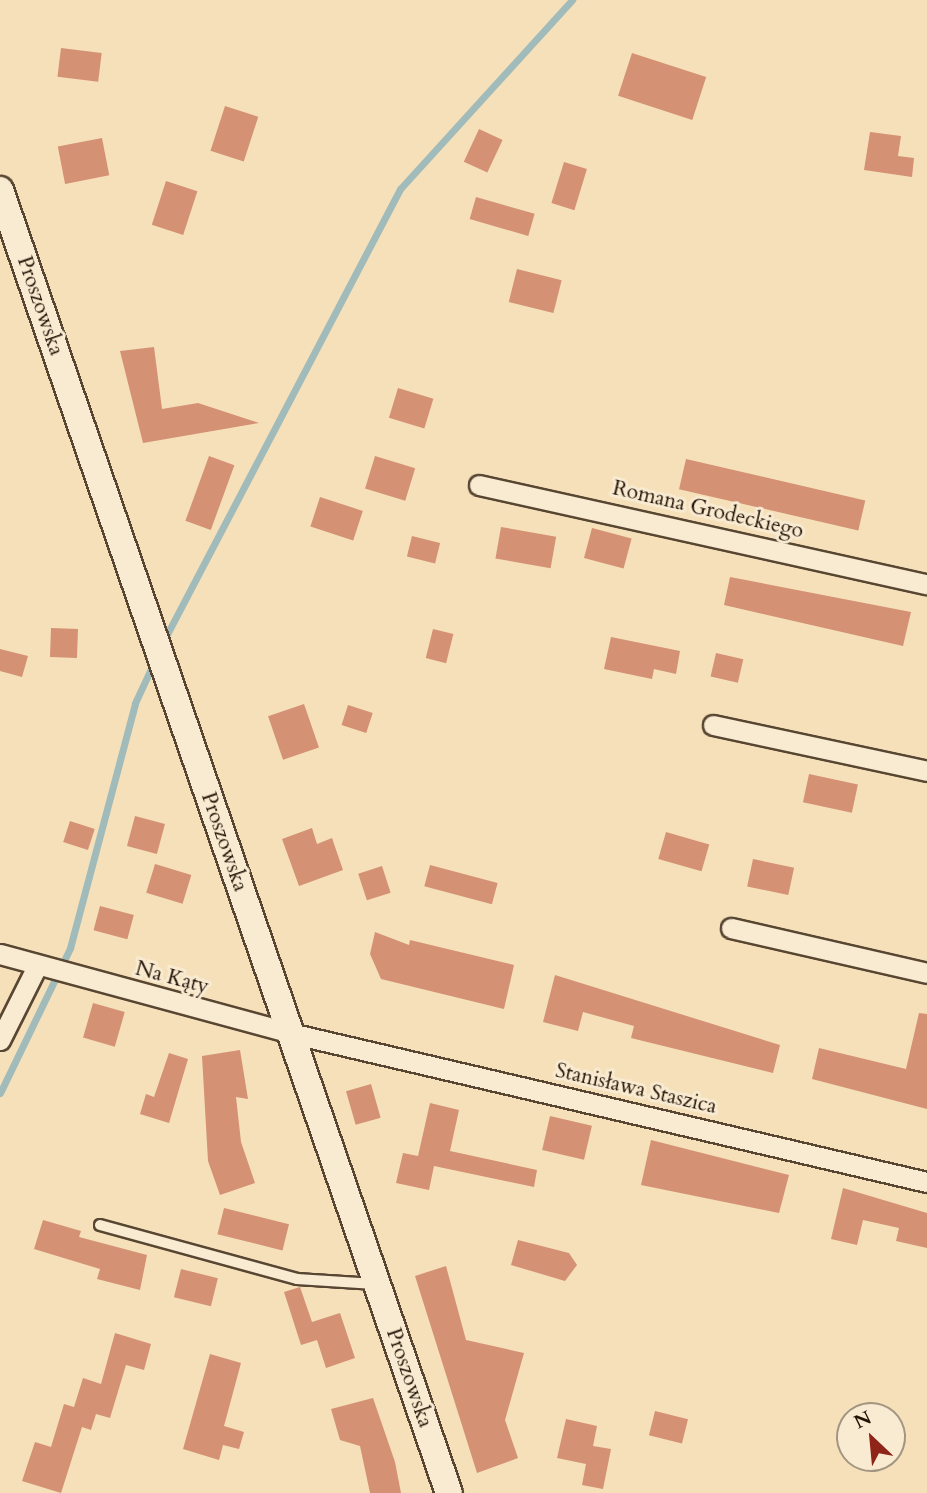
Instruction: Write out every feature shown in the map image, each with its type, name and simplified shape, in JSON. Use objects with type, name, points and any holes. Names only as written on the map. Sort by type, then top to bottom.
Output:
[{"type":"main road","name":"Proszowska","points":[[0,191],[449,1493]]},
{"type":"street","name":"Romana Grodeckiego","points":[[479,485],[927,584]]},
{"type":"street","points":[[713,725],[927,771]]},
{"type":"street","points":[[732,928],[927,973]]},
{"type":"street","name":"Na Kąty","points":[[0,954],[290,1033],[334,1040]]},
{"type":"street","points":[[0,1040],[43,967]]},
{"type":"street","name":"Stanisława Staszica","points":[[334,1040],[926,1180]]},
{"type":"lane","points":[[100,1225],[296,1279],[377,1284]]},
{"type":"building","points":[[61,48],[102,53],[98,82],[57,77]]},
{"type":"building","points":[[632,53],[706,77],[692,120],[618,96]]},
{"type":"building","points":[[225,106],[258,117],[244,162],[210,151]]},
{"type":"building","points":[[479,129],[503,140],[487,173],[464,162]]},
{"type":"building","points":[[870,132],[901,136],[898,156],[914,158],[912,177],[864,170]]},
{"type":"building","points":[[102,138],[109,175],[65,184],[58,147]]},
{"type":"building","points":[[564,162],[587,169],[574,210],[551,203]]},
{"type":"building","points":[[166,181],[197,191],[183,235],[152,225]]},
{"type":"building","points":[[476,197],[535,214],[528,236],[470,219]]},
{"type":"building","points":[[517,269],[562,280],[553,313],[509,302]]},
{"type":"building","points":[[154,347],[162,409],[198,403],[259,423],[143,443],[120,351]]},
{"type":"building","points":[[398,388],[433,399],[424,428],[389,418]]},
{"type":"building","points":[[209,456],[234,465],[211,530],[185,521]]},
{"type":"building","points":[[375,456],[415,468],[405,501],[365,489]]},
{"type":"building","points":[[686,459],[865,500],[858,531],[679,489]]},
{"type":"building","points":[[320,497],[363,511],[353,540],[310,526]]},
{"type":"building","points":[[501,527],[556,537],[551,568],[495,559]]},
{"type":"building","points":[[592,528],[632,539],[624,569],[584,558]]},
{"type":"building","points":[[412,536],[440,543],[435,563],[407,556]]},
{"type":"building","points":[[730,577],[911,612],[903,646],[724,605]]},
{"type":"building","points":[[51,628],[78,629],[77,658],[50,657]]},
{"type":"building","points":[[433,629],[453,634],[446,663],[426,658]]},
{"type":"building","points":[[611,637],[680,651],[676,674],[654,669],[652,679],[604,669]]},
{"type":"building","points":[[0,649],[28,656],[22,677],[0,671]]},
{"type":"building","points":[[716,653],[743,659],[738,683],[711,676]]},
{"type":"building","points":[[304,704],[319,747],[283,760],[268,716]]},
{"type":"building","points":[[348,705],[373,713],[366,733],[342,725]]},
{"type":"building","points":[[809,774],[858,784],[852,813],[803,802]]},
{"type":"building","points":[[135,816],[165,824],[157,854],[127,846]]},
{"type":"building","points":[[70,821],[95,829],[88,850],[63,842]]},
{"type":"building","points":[[312,828],[317,844],[332,838],[343,870],[299,886],[282,839]]},
{"type":"building","points":[[666,832],[709,844],[702,871],[658,859]]},
{"type":"building","points":[[753,859],[794,868],[788,895],[747,886]]},
{"type":"building","points":[[155,864],[191,875],[183,904],[146,893]]},
{"type":"building","points":[[430,865],[498,883],[492,904],[424,886]]},
{"type":"building","points":[[382,866],[391,893],[367,900],[358,874]]},
{"type":"building","points":[[100,906],[134,915],[127,939],[94,930]]},
{"type":"building","points":[[375,932],[409,945],[410,940],[514,965],[504,1009],[381,979],[370,954]]},
{"type":"building","points":[[555,975],[780,1045],[773,1073],[631,1038],[634,1026],[583,1012],[578,1031],[543,1022]]},
{"type":"building","points":[[93,1003],[125,1012],[115,1047],[83,1038]]},
{"type":"building","points":[[919,1013],[927,1014],[927,1109],[812,1079],[819,1048],[906,1069]]},
{"type":"building","points":[[240,1050],[248,1099],[236,1097],[241,1142],[255,1183],[220,1195],[208,1161],[202,1056]]},
{"type":"building","points":[[169,1053],[188,1059],[169,1123],[140,1114],[146,1094],[154,1097]]},
{"type":"building","points":[[371,1084],[381,1118],[356,1125],[346,1091]]},
{"type":"building","points":[[430,1103],[459,1110],[450,1151],[537,1170],[534,1187],[434,1166],[429,1190],[396,1183],[403,1153],[418,1156]]},
{"type":"building","points":[[550,1116],[592,1126],[584,1160],[542,1150]]},
{"type":"building","points":[[651,1140],[789,1175],[779,1213],[641,1185]]},
{"type":"building","points":[[843,1188],[927,1213],[927,1248],[896,1241],[899,1228],[863,1220],[857,1245],[831,1239]]},
{"type":"building","points":[[224,1208],[289,1224],[282,1250],[217,1234]]},
{"type":"building","points":[[43,1220],[81,1231],[79,1237],[147,1255],[140,1290],[97,1279],[100,1269],[34,1249]]},
{"type":"building","points":[[518,1240],[569,1253],[577,1265],[565,1281],[511,1265]]},
{"type":"building","points":[[446,1266],[466,1340],[524,1353],[505,1420],[518,1458],[477,1473],[415,1276]]},
{"type":"building","points":[[181,1269],[218,1278],[211,1306],[174,1297]]},
{"type":"building","points":[[300,1287],[312,1322],[340,1313],[355,1358],[326,1368],[317,1340],[301,1345],[284,1292]]},
{"type":"building","points":[[115,1333],[151,1344],[144,1370],[126,1365],[110,1418],[96,1414],[91,1430],[82,1427],[61,1493],[22,1481],[35,1442],[51,1447],[64,1404],[74,1407],[83,1378],[101,1384]]},
{"type":"building","points":[[210,1354],[241,1363],[224,1426],[244,1432],[239,1449],[223,1445],[219,1460],[183,1449]]},
{"type":"building","points":[[373,1398],[395,1462],[401,1493],[370,1493],[360,1446],[340,1440],[331,1409]]},
{"type":"building","points":[[655,1411],[688,1419],[682,1443],[649,1435]]},
{"type":"building","points":[[566,1419],[597,1426],[593,1446],[611,1449],[603,1489],[582,1485],[586,1464],[557,1458]]},
{"type":"waterway","points":[[164,640],[400,189],[572,0]]},
{"type":"waterway","points":[[0,1093],[70,948],[135,703],[155,660]]}]
